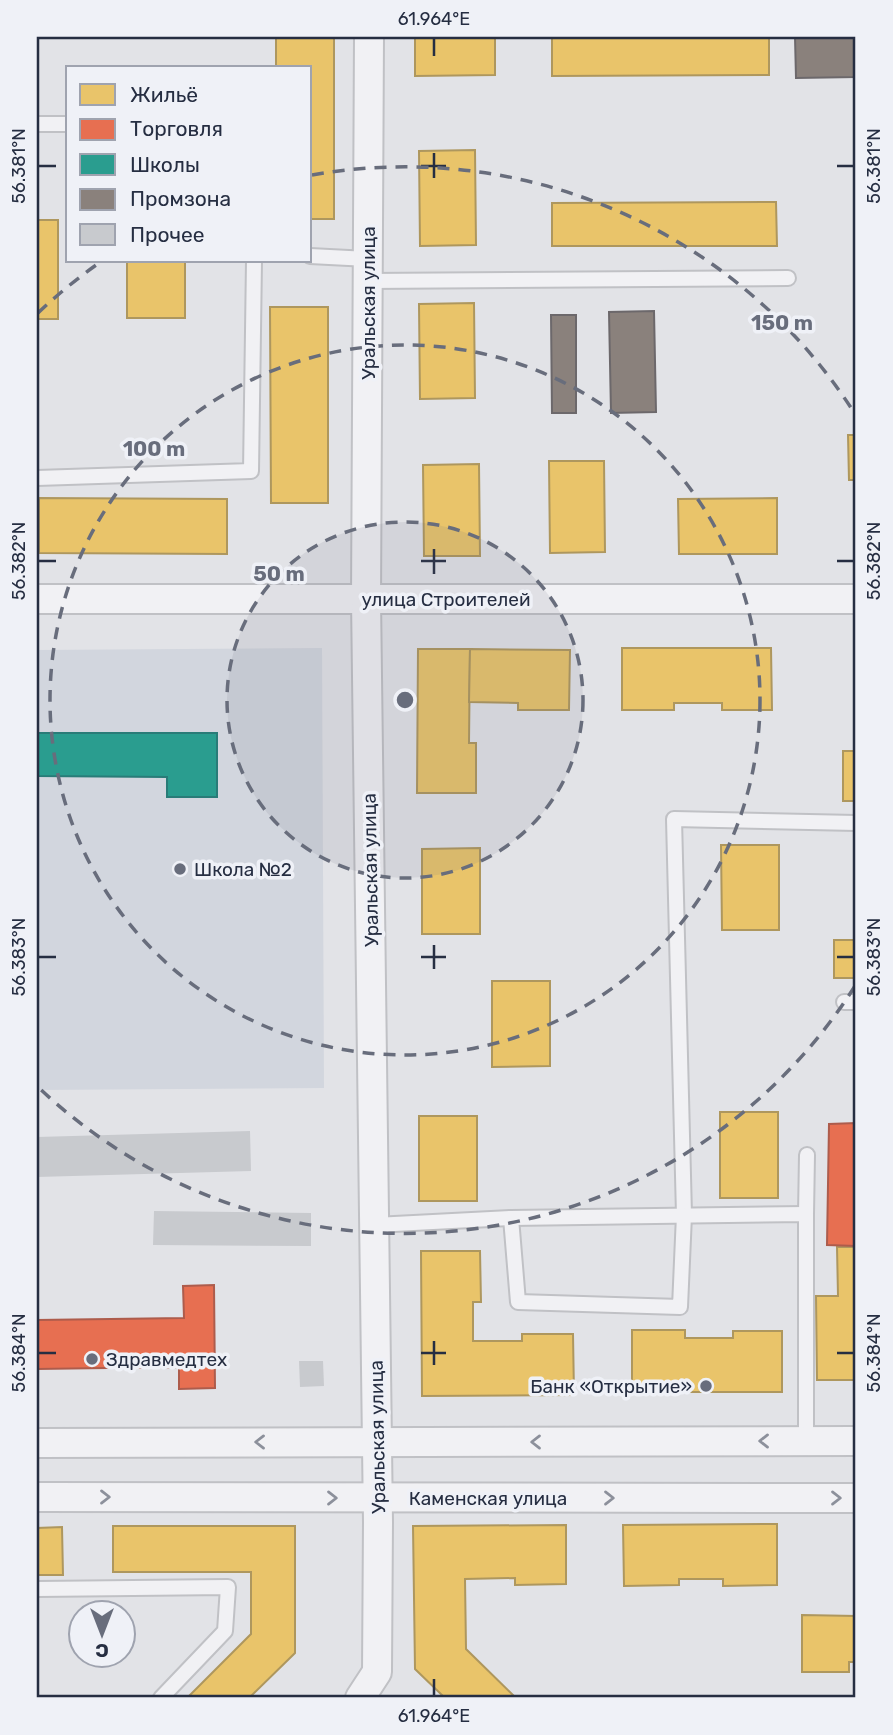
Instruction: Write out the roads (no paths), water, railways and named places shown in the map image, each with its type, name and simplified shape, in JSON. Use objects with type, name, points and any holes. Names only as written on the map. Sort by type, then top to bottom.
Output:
[{"type":"street","name":"Уральская улица","points":[[360,1698],[381,1685],[366,599],[369,37]]},
{"type":"street","name":"улица Строителей","points":[[37,599],[856,599]]},
{"type":"street","points":[[37,1443],[856,1441]]},
{"type":"street","name":"Каменская улица","points":[[37,1497],[856,1498]]},
{"type":"lane","points":[[37,124],[66,124]]},
{"type":"lane","points":[[312,256],[368,270],[788,278]]},
{"type":"lane","points":[[37,478],[251,471],[254,262]]},
{"type":"lane","points":[[511,1218],[518,1302],[680,1307],[684,1215],[674,820],[856,822]]},
{"type":"lane","points":[[806,1441],[807,1155]]},
{"type":"lane","points":[[375,1225],[511,1218],[806,1214]]},
{"type":"lane","points":[[37,1589],[228,1587],[225,1631],[161,1698]]},
{"type":"place","name":"Школа №2","points":[[180,869]]},
{"type":"place","name":"Здравмедтех","points":[[92,1359]]},
{"type":"place","name":"Банк «Открытие»","points":[[706,1386]]}]
